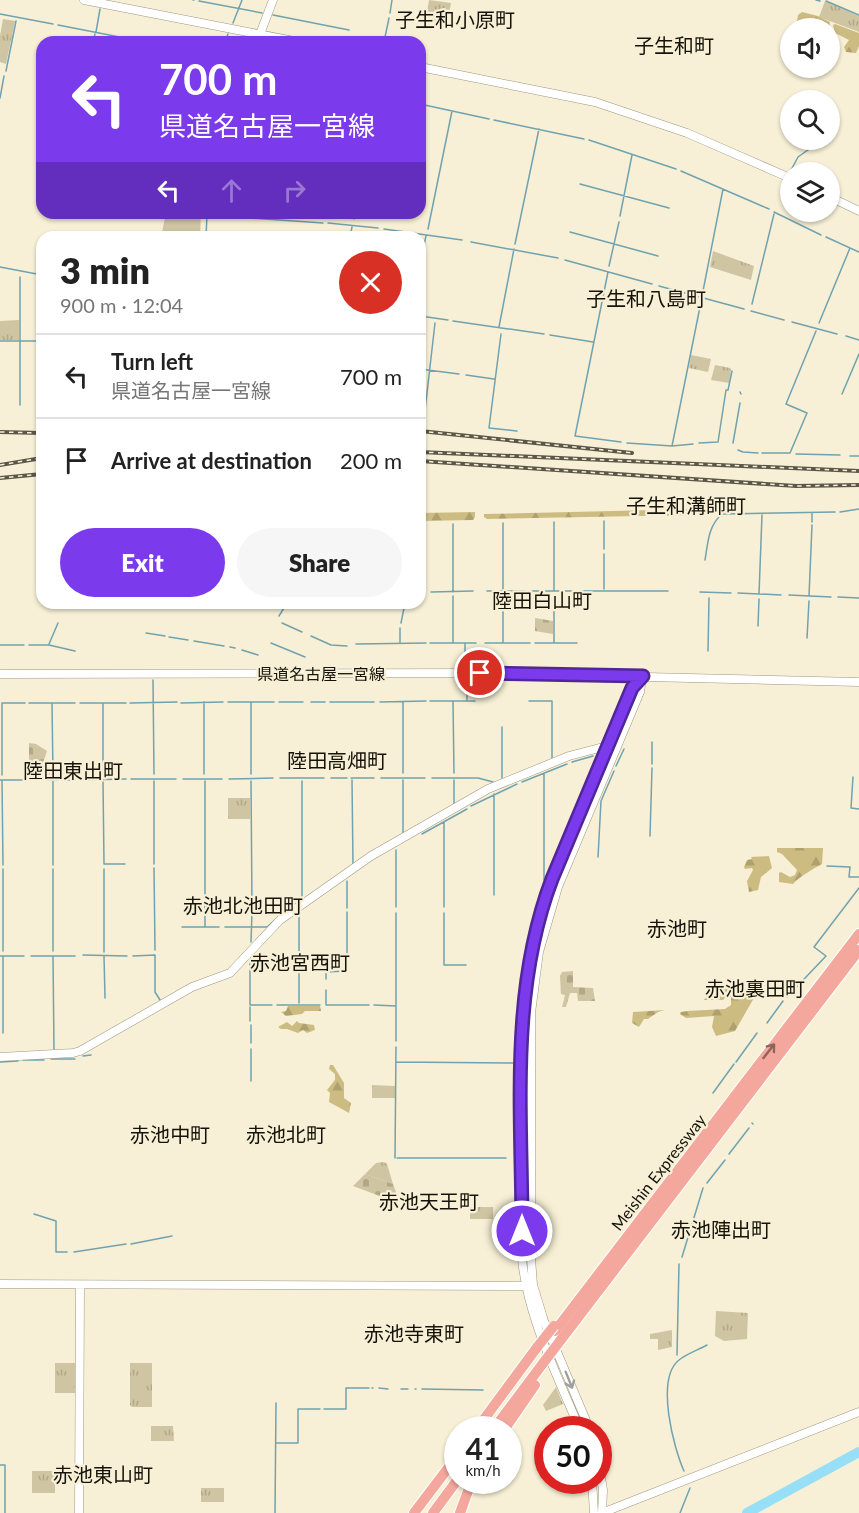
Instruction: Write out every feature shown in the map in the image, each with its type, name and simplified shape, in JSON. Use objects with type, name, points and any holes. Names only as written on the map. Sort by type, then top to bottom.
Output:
[{"type":"highway","points":[[487,1416],[539,1348],[558,1337],[769,1076],[770,1068],[800,1019],[859,934]]},
{"type":"highway","points":[[513,1416],[546,1365],[558,1337],[746,1074],[754,1070],[859,950]]},
{"type":"highway","points":[[491,1416],[539,1348]]},
{"type":"highway","points":[[504,1416],[546,1365]]},
{"type":"highway","points":[[414,1513],[444,1473]]},
{"type":"highway","points":[[421,1513],[444,1481]]},
{"type":"highway","points":[[433,1513],[447,1494]]},
{"type":"highway","points":[[460,1513],[467,1494]]},
{"type":"main road","points":[[84,0],[270,36]]},
{"type":"main road","points":[[260,34],[273,0]]},
{"type":"main road","points":[[426,68],[595,102],[687,133],[780,174]]},
{"type":"main road","points":[[840,202],[859,211]]},
{"type":"main road","name":"県道名古屋一宮線","points":[[0,674],[377,673],[643,676],[859,682]]},
{"type":"main road","points":[[574,1416],[538,1328],[522,1259],[521,1044],[524,991],[529,960],[547,893],[632,688],[643,676]]},
{"type":"main road","points":[[584,1416],[529,1286],[531,1013],[539,952],[558,887],[640,692],[643,676]]},
{"type":"main road","points":[[0,1057],[80,1051],[192,987],[230,973],[280,920],[372,856],[488,789],[569,756],[607,746]]},
{"type":"main road","points":[[0,1284],[529,1286]]},
{"type":"main road","points":[[79,1513],[80,1285]]},
{"type":"main road","points":[[603,1494],[602,1513],[859,1412]]},
{"type":"main road","points":[[593,1494],[594,1513]]},
{"type":"green space","points":[[429,0],[451,3],[447,25],[428,21],[426,17]]},
{"type":"green space","points":[[825,1],[859,16],[859,32],[840,25],[840,18],[819,17]]},
{"type":"green space","points":[[802,12],[822,18],[798,18]]},
{"type":"green space","points":[[3,19],[15,21],[6,64],[0,62],[0,36]]},
{"type":"green space","points":[[840,26],[859,33],[859,46],[856,53],[846,52],[844,47],[849,40],[840,36]]},
{"type":"green space","points":[[165,219],[201,219],[200,231],[162,231]]},
{"type":"green space","points":[[713,251],[754,266],[751,280],[710,267]]},
{"type":"green space","points":[[19,320],[19,340],[0,340],[0,321]]},
{"type":"green space","points":[[691,355],[711,359],[708,372],[689,368]]},
{"type":"green space","points":[[715,365],[730,368],[729,383],[711,380]]},
{"type":"green space","points":[[696,509],[693,515],[487,519],[484,517],[484,514]]},
{"type":"green space","points":[[475,512],[475,517],[473,520],[426,521],[426,513]]},
{"type":"green space","points":[[535,618],[553,621],[553,634],[535,631]]},
{"type":"green space","points":[[29,743],[36,744],[47,751],[43,763],[29,761]]},
{"type":"green space","points":[[29,761],[43,763],[43,767],[52,767],[52,776],[31,776]]},
{"type":"green space","points":[[228,798],[250,798],[250,819],[228,819]]},
{"type":"green space","points":[[777,848],[823,848],[822,864],[793,884],[779,882],[779,873],[790,877],[795,875],[797,870],[782,854],[777,852]]},
{"type":"green space","points":[[769,856],[772,868],[761,877],[758,890],[749,892],[747,881],[753,870],[752,868],[745,869],[747,860],[752,859],[751,857]]},
{"type":"green space","points":[[573,971],[573,987],[593,988],[595,1001],[578,1001],[577,993],[570,993],[566,1007],[562,1007],[565,995],[561,994],[560,976],[562,972]]},
{"type":"green space","points":[[738,987],[753,988],[758,991],[735,1031],[716,1036],[712,1027],[714,1016],[686,1018],[680,1014],[687,1011],[725,1009],[731,1005],[731,997],[723,1000],[704,1000],[715,991]]},
{"type":"green space","points":[[288,1006],[320,1006],[321,1011],[305,1011],[302,1014],[286,1016],[281,1012],[286,1011]]},
{"type":"green space","points":[[665,1010],[644,1019],[639,1027],[632,1023],[633,1012]]},
{"type":"green space","points":[[297,1021],[314,1025],[315,1030],[307,1033],[303,1030],[298,1033],[278,1027],[287,1022],[292,1026]]},
{"type":"green space","points":[[330,1065],[333,1065],[344,1083],[344,1098],[351,1103],[349,1113],[329,1102],[330,1093],[327,1090],[335,1080],[335,1074],[329,1069]]},
{"type":"green space","points":[[372,1085],[395,1086],[395,1098],[372,1098]]},
{"type":"green space","points":[[376,1163],[387,1164],[393,1184],[365,1174]]},
{"type":"green space","points":[[365,1174],[393,1184],[396,1192],[393,1201],[353,1186]]},
{"type":"green space","points":[[470,1207],[493,1207],[493,1219],[470,1219]]},
{"type":"green space","points":[[716,1311],[748,1313],[747,1339],[724,1341],[715,1336]]},
{"type":"green space","points":[[672,1330],[672,1347],[658,1350],[658,1339],[650,1339],[650,1334]]},
{"type":"green space","points":[[55,1363],[75,1363],[75,1393],[55,1393]]},
{"type":"green space","points":[[130,1363],[152,1363],[152,1407],[132,1407],[130,1405]]},
{"type":"green space","points":[[556,1387],[563,1404],[546,1411],[543,1405]]},
{"type":"green space","points":[[151,1426],[173,1426],[174,1441],[151,1441]]},
{"type":"green space","points":[[32,1471],[55,1471],[55,1493],[32,1493]]},
{"type":"green space","points":[[201,1488],[224,1488],[224,1502],[201,1502]]},
{"type":"waterway","points":[[233,23],[242,0]]},
{"type":"waterway","points":[[390,13],[392,0]]},
{"type":"waterway","points":[[816,0],[820,1]]},
{"type":"waterway","points":[[199,1],[262,13]]},
{"type":"waterway","points":[[826,1],[859,15]]},
{"type":"waterway","points":[[96,32],[100,9]]},
{"type":"waterway","points":[[0,14],[53,24]]},
{"type":"waterway","points":[[273,15],[349,30]]},
{"type":"waterway","points":[[385,36],[389,18]]},
{"type":"waterway","points":[[6,71],[16,21]]},
{"type":"waterway","points":[[58,25],[114,36]]},
{"type":"waterway","points":[[0,98],[4,76]]},
{"type":"waterway","points":[[426,105],[489,119]]},
{"type":"waterway","points":[[428,229],[452,111]]},
{"type":"waterway","points":[[494,120],[584,139]]},
{"type":"waterway","points":[[515,244],[539,129]]},
{"type":"waterway","points":[[589,140],[676,169]]},
{"type":"waterway","points":[[795,162],[808,150]]},
{"type":"waterway","points":[[620,216],[632,155]]},
{"type":"waterway","points":[[681,171],[769,209]]},
{"type":"waterway","points":[[580,184],[669,208]]},
{"type":"waterway","points":[[703,291],[723,189]]},
{"type":"waterway","points":[[774,212],[821,235]]},
{"type":"waterway","points":[[752,304],[774,214]]},
{"type":"waterway","points":[[206,231],[207,219]]},
{"type":"waterway","points":[[265,219],[323,223]]},
{"type":"waterway","points":[[609,266],[619,222]]},
{"type":"waterway","points":[[328,223],[378,228]]},
{"type":"waterway","points":[[351,231],[352,227]]},
{"type":"waterway","points":[[384,229],[398,231]]},
{"type":"waterway","points":[[570,232],[658,256]]},
{"type":"waterway","points":[[426,235],[462,240]]},
{"type":"waterway","points":[[826,237],[859,252]]},
{"type":"waterway","points":[[471,242],[558,258]]},
{"type":"waterway","points":[[819,323],[850,248]]},
{"type":"waterway","points":[[499,327],[514,249]]},
{"type":"waterway","points":[[565,260],[652,284]]},
{"type":"waterway","points":[[0,267],[36,274]]},
{"type":"waterway","points":[[608,272],[575,436],[621,442]]},
{"type":"waterway","points":[[20,277],[20,405]]},
{"type":"waterway","points":[[659,286],[744,309]]},
{"type":"waterway","points":[[672,446],[702,297]]},
{"type":"waterway","points":[[751,311],[784,320]]},
{"type":"waterway","points":[[426,317],[448,320]]},
{"type":"waterway","points":[[453,321],[544,334]]},
{"type":"waterway","points":[[792,322],[837,334]]},
{"type":"waterway","points":[[426,402],[435,323]]},
{"type":"waterway","points":[[790,453],[807,413],[786,404],[816,331]]},
{"type":"waterway","points":[[501,334],[489,428],[517,431]]},
{"type":"waterway","points":[[550,335],[593,342]]},
{"type":"waterway","points":[[846,336],[859,340]]},
{"type":"waterway","points":[[0,341],[36,341]]},
{"type":"waterway","points":[[842,394],[859,354]]},
{"type":"waterway","points":[[426,370],[459,374]]},
{"type":"waterway","points":[[699,443],[718,442],[726,390],[728,390],[732,371]]},
{"type":"waterway","points":[[466,375],[494,379]]},
{"type":"waterway","points":[[733,443],[740,403]]},
{"type":"waterway","points":[[627,443],[672,446],[693,444]]},
{"type":"waterway","points":[[738,450],[758,453]]},
{"type":"waterway","points":[[762,453],[790,453]]},
{"type":"waterway","points":[[796,454],[840,455]]},
{"type":"waterway","points":[[850,456],[859,456]]},
{"type":"waterway","points":[[840,512],[859,509]]},
{"type":"waterway","points":[[705,560],[711,529],[722,514],[835,512]]},
{"type":"waterway","points":[[812,513],[812,522]]},
{"type":"waterway","points":[[759,594],[762,515]]},
{"type":"waterway","points":[[604,521],[604,549]]},
{"type":"waterway","points":[[554,522],[554,591]]},
{"type":"waterway","points":[[503,523],[503,591]]},
{"type":"waterway","points":[[453,524],[453,592]]},
{"type":"waterway","points":[[809,596],[812,525]]},
{"type":"waterway","points":[[604,554],[604,589]]},
{"type":"waterway","points":[[431,592],[473,591]]},
{"type":"waterway","points":[[487,591],[525,591]]},
{"type":"waterway","points":[[532,591],[576,591]]},
{"type":"waterway","points":[[582,591],[668,591]]},
{"type":"waterway","points":[[700,592],[731,593]]},
{"type":"waterway","points":[[738,593],[781,595]]},
{"type":"waterway","points":[[789,595],[831,597]]},
{"type":"waterway","points":[[453,596],[453,643]]},
{"type":"waterway","points":[[503,596],[503,643]]},
{"type":"waterway","points":[[554,596],[554,643]]},
{"type":"waterway","points":[[838,597],[859,598]]},
{"type":"waterway","points":[[708,651],[709,598]]},
{"type":"waterway","points":[[758,626],[759,599]]},
{"type":"waterway","points":[[807,638],[809,601]]},
{"type":"waterway","points":[[279,616],[283,609]]},
{"type":"waterway","points":[[401,623],[404,609]]},
{"type":"waterway","points":[[49,644],[58,623]]},
{"type":"waterway","points":[[282,623],[302,632]]},
{"type":"waterway","points":[[400,628],[400,642]]},
{"type":"waterway","points":[[146,633],[165,636]]},
{"type":"waterway","points":[[311,636],[331,645],[347,646]]},
{"type":"waterway","points":[[169,637],[188,640]]},
{"type":"waterway","points":[[194,641],[224,646]]},
{"type":"waterway","points":[[271,643],[305,657]]},
{"type":"waterway","points":[[356,644],[426,643]]},
{"type":"waterway","points":[[430,643],[476,643]]},
{"type":"waterway","points":[[465,643],[465,666]]},
{"type":"waterway","points":[[485,643],[530,643]]},
{"type":"waterway","points":[[535,643],[577,643]]},
{"type":"waterway","points":[[0,645],[24,645]]},
{"type":"waterway","points":[[29,645],[49,645],[75,651]]},
{"type":"waterway","points":[[230,647],[235,648]]},
{"type":"waterway","points":[[242,650],[258,655]]},
{"type":"waterway","points":[[153,680],[154,774]]},
{"type":"waterway","points":[[467,680],[467,700]]},
{"type":"waterway","points":[[380,702],[426,701]]},
{"type":"waterway","points":[[430,701],[475,701]]},
{"type":"waterway","points":[[453,701],[454,773]]},
{"type":"waterway","points":[[529,701],[552,701],[552,758]]},
{"type":"waterway","points":[[130,703],[177,702]]},
{"type":"waterway","points":[[204,702],[204,774]]},
{"type":"waterway","points":[[181,703],[223,702]]},
{"type":"waterway","points":[[228,702],[274,702]]},
{"type":"waterway","points":[[251,702],[251,774]]},
{"type":"waterway","points":[[279,702],[303,702]]},
{"type":"waterway","points":[[311,702],[325,702]]},
{"type":"waterway","points":[[330,702],[374,702]]},
{"type":"waterway","points":[[403,702],[403,773]]},
{"type":"waterway","points":[[2,775],[2,703],[25,703]]},
{"type":"waterway","points":[[29,703],[75,703]]},
{"type":"waterway","points":[[52,703],[53,775]]},
{"type":"waterway","points":[[80,703],[126,703]]},
{"type":"waterway","points":[[103,703],[103,774]]},
{"type":"waterway","points":[[502,727],[502,778]]},
{"type":"waterway","points":[[652,742],[652,764]]},
{"type":"waterway","points":[[616,766],[624,749]]},
{"type":"waterway","points":[[572,762],[593,756]]},
{"type":"waterway","points":[[522,782],[567,764]]},
{"type":"waterway","points":[[650,836],[652,768]]},
{"type":"waterway","points":[[598,857],[601,801],[614,771]]},
{"type":"waterway","points":[[544,773],[544,880]]},
{"type":"waterway","points":[[853,777],[851,808],[859,809]]},
{"type":"waterway","points":[[229,779],[273,778]]},
{"type":"waterway","points":[[280,778],[324,778]]},
{"type":"waterway","points":[[331,778],[347,778]]},
{"type":"waterway","points":[[351,778],[374,778]]},
{"type":"waterway","points":[[381,778],[425,778]]},
{"type":"waterway","points":[[432,778],[478,778],[493,782]]},
{"type":"waterway","points":[[81,780],[126,779]]},
{"type":"waterway","points":[[131,779],[176,779]]},
{"type":"waterway","points":[[183,779],[222,779]]},
{"type":"waterway","points":[[0,780],[25,780]]},
{"type":"waterway","points":[[30,780],[75,780]]},
{"type":"waterway","points":[[352,780],[353,865]]},
{"type":"waterway","points":[[403,780],[403,833]]},
{"type":"waterway","points":[[454,780],[454,804]]},
{"type":"waterway","points":[[2,781],[3,865]]},
{"type":"waterway","points":[[53,781],[53,865]]},
{"type":"waterway","points":[[154,781],[154,864]]},
{"type":"waterway","points":[[205,781],[205,908]]},
{"type":"waterway","points":[[251,781],[252,908]]},
{"type":"waterway","points":[[282,914],[302,899],[302,781]]},
{"type":"waterway","points":[[103,782],[104,864],[125,864]]},
{"type":"waterway","points":[[471,806],[517,784]]},
{"type":"waterway","points":[[494,794],[494,895]]},
{"type":"waterway","points":[[422,834],[467,809]]},
{"type":"waterway","points":[[444,822],[444,907]]},
{"type":"waterway","points":[[396,850],[396,907]]},
{"type":"waterway","points":[[827,866],[850,867],[849,877],[859,877]]},
{"type":"waterway","points":[[154,868],[155,950]]},
{"type":"waterway","points":[[3,869],[3,951]]},
{"type":"waterway","points":[[53,869],[53,951]]},
{"type":"waterway","points":[[104,869],[104,952]]},
{"type":"waterway","points":[[347,881],[347,908]]},
{"type":"waterway","points":[[787,997],[826,956],[814,947],[859,888]]},
{"type":"waterway","points":[[205,912],[205,927],[219,927]]},
{"type":"waterway","points":[[251,942],[252,912]]},
{"type":"waterway","points":[[326,979],[326,972],[347,971],[347,912]]},
{"type":"waterway","points":[[396,913],[396,1006]]},
{"type":"waterway","points":[[444,913],[444,965],[466,965]]},
{"type":"waterway","points":[[299,915],[299,1003]]},
{"type":"waterway","points":[[225,927],[267,927],[275,920]]},
{"type":"waterway","points":[[182,927],[205,927]]},
{"type":"waterway","points":[[83,955],[127,956]]},
{"type":"waterway","points":[[133,956],[155,955],[155,992],[160,1000]]},
{"type":"waterway","points":[[0,956],[24,956]]},
{"type":"waterway","points":[[3,956],[3,1033]]},
{"type":"waterway","points":[[31,956],[75,956]]},
{"type":"waterway","points":[[53,956],[54,1049]]},
{"type":"waterway","points":[[104,956],[105,998]]},
{"type":"waterway","points":[[250,961],[250,1005],[272,1005]]},
{"type":"waterway","points":[[326,990],[326,1005],[369,1005]]},
{"type":"waterway","points":[[767,1023],[783,1001]]},
{"type":"waterway","points":[[277,1005],[320,1005]]},
{"type":"waterway","points":[[374,1005],[396,1006],[396,1041]]},
{"type":"waterway","points":[[250,1007],[250,1021]]},
{"type":"waterway","points":[[251,1025],[251,1043]]},
{"type":"waterway","points":[[736,1062],[757,1033]]},
{"type":"waterway","points":[[395,1158],[396,1047]]},
{"type":"waterway","points":[[251,1049],[251,1081]]},
{"type":"waterway","points":[[83,1056],[91,1055]]},
{"type":"waterway","points":[[51,1059],[75,1059]]},
{"type":"waterway","points":[[23,1060],[44,1060]]},
{"type":"waterway","points":[[0,1062],[18,1061]]},
{"type":"waterway","points":[[396,1062],[516,1063]]},
{"type":"waterway","points":[[713,1093],[734,1064]]},
{"type":"waterway","points":[[729,1154],[749,1128]]},
{"type":"waterway","points":[[397,1158],[506,1158]]},
{"type":"waterway","points":[[707,1183],[725,1160]]},
{"type":"waterway","points":[[682,1257],[703,1188]]},
{"type":"waterway","points":[[34,1214],[56,1221],[56,1252],[67,1252]]},
{"type":"waterway","points":[[131,1244],[172,1236]]},
{"type":"waterway","points":[[74,1252],[126,1244]]},
{"type":"waterway","points":[[677,1355],[679,1264]]},
{"type":"waterway","points":[[684,1471],[672,1431],[667,1398],[668,1382],[672,1369],[679,1360],[707,1345]]},
{"type":"waterway","points":[[324,1409],[346,1409],[346,1388],[369,1388]]},
{"type":"waterway","points":[[379,1388],[388,1389]]},
{"type":"waterway","points":[[401,1389],[408,1389]]},
{"type":"waterway","points":[[422,1389],[483,1390]]},
{"type":"waterway","points":[[275,1513],[276,1403]]},
{"type":"waterway","points":[[276,1443],[298,1443],[298,1409],[320,1409]]},
{"type":"waterway","points":[[747,1513],[859,1452]]},
{"type":"waterway","points":[[0,1465],[5,1465],[5,1513]]},
{"type":"waterway","points":[[680,1513],[690,1488]]},
{"type":"railway","points":[[0,432],[36,433]]},
{"type":"railway","points":[[426,432],[632,453]]},
{"type":"railway","points":[[426,452],[859,471]]},
{"type":"railway","points":[[0,465],[36,459]]},
{"type":"railway","points":[[426,461],[796,486],[859,485]]},
{"type":"railway","points":[[0,478],[36,475]]},
{"type":"district","name":"子生和小原町","points":[[455,19]]},
{"type":"district","name":"子生和町","points":[[674,45]]},
{"type":"district","name":"子生和八島町","points":[[646,298]]},
{"type":"district","name":"子生和溝師町","points":[[686,505]]},
{"type":"district","name":"陸田白山町","points":[[542,600]]},
{"type":"district","name":"陸田高畑町","points":[[337,760]]},
{"type":"district","name":"陸田東出町","points":[[73,770]]},
{"type":"district","name":"赤池北池田町","points":[[243,905]]},
{"type":"district","name":"赤池町","points":[[677,928]]},
{"type":"district","name":"赤池宮西町","points":[[300,962]]},
{"type":"district","name":"赤池裏田町","points":[[755,988]]},
{"type":"district","name":"赤池中町","points":[[170,1134]]},
{"type":"district","name":"赤池北町","points":[[286,1134]]},
{"type":"district","name":"赤池天王町","points":[[429,1201]]},
{"type":"district","name":"赤池陣出町","points":[[721,1229]]},
{"type":"district","name":"赤池寺東町","points":[[414,1333]]},
{"type":"district","name":"赤池東山町","points":[[103,1474]]},
{"type":"route","points":[[480,673],[643,676],[632,688],[599,765],[552,879],[535,932],[524,991],[521,1044],[522,1231]]}]
